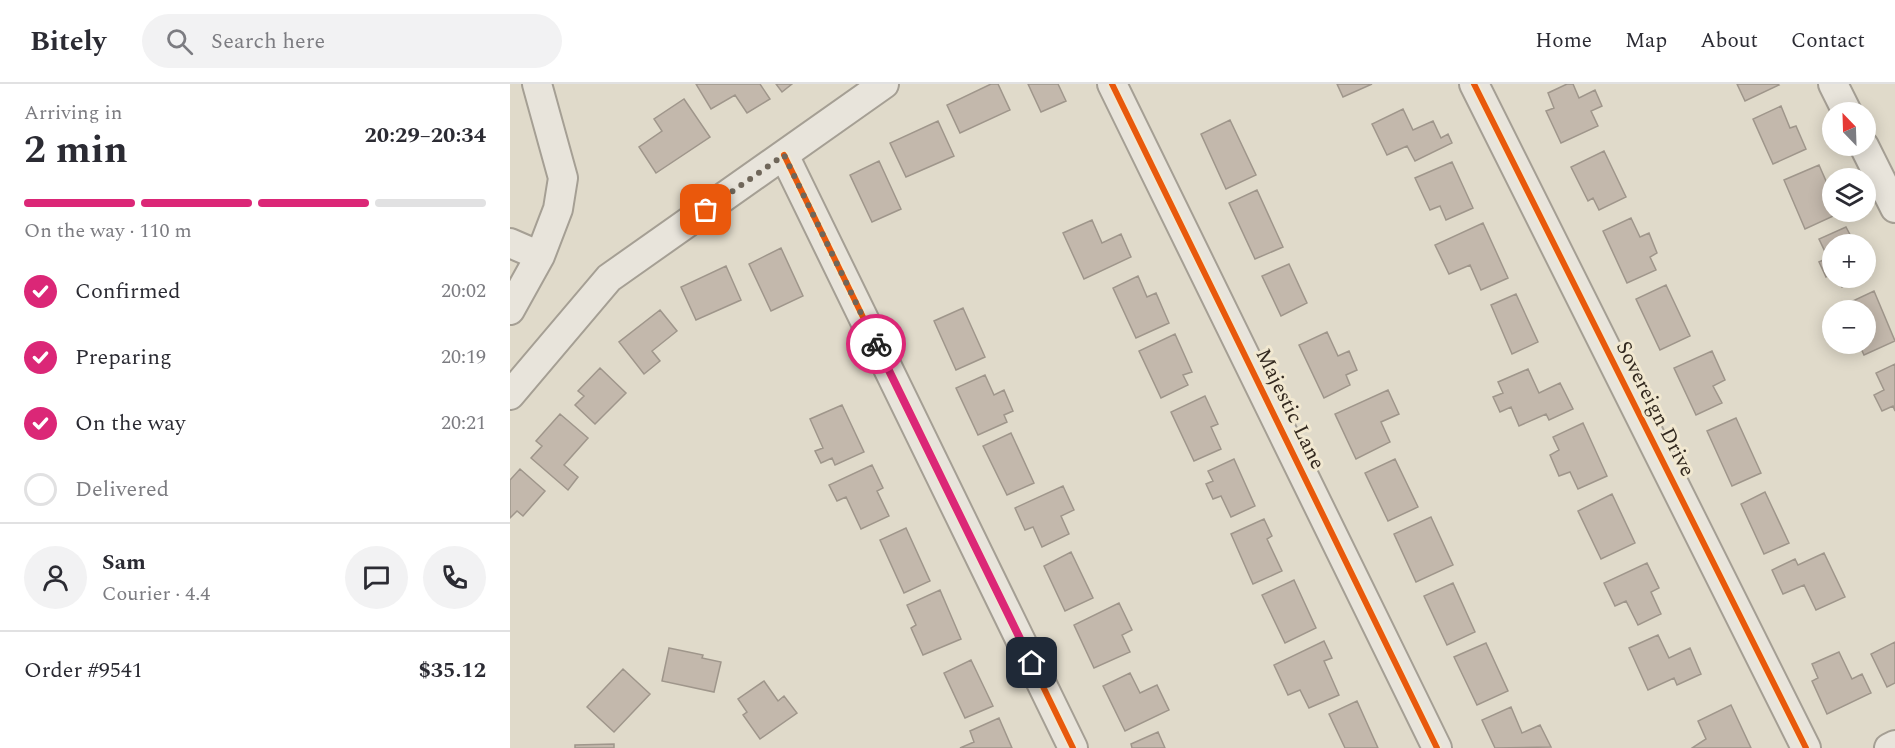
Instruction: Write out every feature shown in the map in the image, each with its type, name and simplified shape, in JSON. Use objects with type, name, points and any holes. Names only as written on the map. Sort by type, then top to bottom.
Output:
[{"type":"street","points":[[510,310],[540,256],[558,209],[562,178],[537,84]]},
{"type":"street","points":[[510,395],[609,278],[884,84]]},
{"type":"street","name":"Majestic Lane","points":[[1112,84],[1437,748]]},
{"type":"street","name":"Sovereign Drive","points":[[1474,84],[1806,748]]},
{"type":"street","points":[[1833,84],[1842,102]]},
{"type":"street","points":[[784,155],[1073,748]]},
{"type":"street","points":[[1869,156],[1895,208]]},
{"type":"street","points":[[510,243],[540,256]]},
{"type":"street","points":[[1889,748],[1895,745]]},
{"type":"building","points":[[696,84],[760,84],[770,99],[747,113],[735,95],[711,109]]},
{"type":"building","points":[[776,84],[792,84],[782,92]]},
{"type":"building","points":[[991,84],[998,84],[1010,110],[960,133],[947,105]]},
{"type":"building","points":[[1028,84],[1058,84],[1066,101],[1041,112]]},
{"type":"building","points":[[1337,84],[1372,84],[1343,97]]},
{"type":"building","points":[[1567,84],[1573,84],[1579,98],[1595,90],[1602,106],[1591,111],[1598,126],[1561,143],[1546,111],[1554,108],[1548,93]]},
{"type":"building","points":[[1737,84],[1778,84],[1779,85],[1745,101]]},
{"type":"building","points":[[684,99],[710,137],[656,173],[639,147],[662,131],[654,119]]},
{"type":"building","points":[[1781,106],[1790,128],[1796,126],[1806,149],[1773,164],[1753,119]]},
{"type":"building","points":[[1403,109],[1413,130],[1433,121],[1441,138],[1448,134],[1452,143],[1415,161],[1407,146],[1387,155],[1372,124]]},
{"type":"building","points":[[1230,120],[1256,175],[1226,189],[1201,134]]},
{"type":"building","points":[[938,121],[954,156],[906,177],[890,143]]},
{"type":"building","points":[[1604,151],[1626,197],[1599,210],[1593,198],[1588,201],[1571,167]]},
{"type":"building","points":[[879,161],[901,209],[872,222],[850,175]]},
{"type":"building","points":[[1452,162],[1473,208],[1446,220],[1440,206],[1430,210],[1415,178]]},
{"type":"building","points":[[1819,165],[1822,172],[1822,221],[1805,229],[1784,180]]},
{"type":"building","points":[[1257,190],[1283,247],[1255,259],[1229,203]]},
{"type":"building","points":[[1631,218],[1640,237],[1649,233],[1657,253],[1650,257],[1656,270],[1627,283],[1603,231]]},
{"type":"building","points":[[1092,220],[1102,243],[1121,234],[1131,257],[1084,279],[1063,233]]},
{"type":"building","points":[[1483,223],[1508,278],[1481,290],[1470,265],[1449,274],[1435,245]]},
{"type":"building","points":[[1846,227],[1850,234],[1830,234]]},
{"type":"building","points":[[781,248],[803,296],[771,311],[749,264]]},
{"type":"building","points":[[1289,264],[1307,303],[1281,316],[1262,276]]},
{"type":"building","points":[[726,266],[741,300],[696,320],[681,287]]},
{"type":"building","points":[[1138,276],[1147,297],[1156,293],[1169,323],[1136,338],[1113,288]]},
{"type":"building","points":[[1666,285],[1690,336],[1660,350],[1636,299]]},
{"type":"building","points":[[1874,291],[1895,341],[1876,350],[1876,300],[1855,300]]},
{"type":"building","points":[[1516,294],[1538,342],[1512,354],[1491,305]]},
{"type":"building","points":[[963,308],[985,357],[956,370],[934,321]]},
{"type":"building","points":[[660,310],[677,331],[652,351],[660,361],[644,374],[619,342]]},
{"type":"building","points":[[1327,332],[1338,356],[1349,351],[1357,370],[1346,375],[1350,385],[1324,398],[1299,345]]},
{"type":"building","points":[[1175,334],[1192,372],[1183,375],[1188,385],[1161,398],[1139,351]]},
{"type":"building","points":[[1712,351],[1725,380],[1713,386],[1722,403],[1696,415],[1674,368]]},
{"type":"building","points":[[1895,364],[1895,411],[1893,406],[1882,411],[1874,395],[1884,390],[1876,373]]},
{"type":"building","points":[[600,368],[626,393],[595,424],[575,405],[584,396],[578,391]]},
{"type":"building","points":[[1528,369],[1539,393],[1560,383],[1573,409],[1549,420],[1546,414],[1519,426],[1511,407],[1500,412],[1493,397],[1503,393],[1498,382]]},
{"type":"building","points":[[985,375],[994,395],[1004,390],[1013,411],[1004,415],[1007,422],[978,435],[956,388]]},
{"type":"building","points":[[1388,390],[1399,414],[1381,422],[1390,442],[1356,459],[1335,414]]},
{"type":"building","points":[[1205,396],[1218,424],[1211,427],[1221,449],[1194,461],[1171,412]]},
{"type":"building","points":[[842,405],[864,452],[835,465],[832,458],[821,463],[815,451],[823,448],[810,419]]},
{"type":"building","points":[[560,414],[588,438],[564,465],[578,477],[568,490],[531,458],[542,446],[536,441]]},
{"type":"building","points":[[1736,418],[1761,473],[1732,486],[1707,431]]},
{"type":"building","points":[[1583,423],[1607,476],[1578,489],[1570,472],[1559,476],[1550,455],[1559,450],[1553,437]]},
{"type":"building","points":[[1011,433],[1034,483],[1007,495],[983,446]]},
{"type":"building","points":[[1234,459],[1255,506],[1231,517],[1221,496],[1213,499],[1206,484],[1213,481],[1208,471]]},
{"type":"building","points":[[1395,459],[1418,507],[1388,521],[1365,473]]},
{"type":"building","points":[[872,465],[883,488],[877,491],[889,516],[861,529],[846,497],[837,501],[829,485]]},
{"type":"building","points":[[520,469],[545,491],[523,516],[517,511],[510,518],[510,480]]},
{"type":"building","points":[[1063,486],[1074,510],[1061,516],[1069,534],[1042,547],[1033,527],[1025,530],[1015,508]]},
{"type":"building","points":[[1765,492],[1789,543],[1764,554],[1741,504]]},
{"type":"building","points":[[1612,494],[1635,543],[1601,559],[1578,511]]},
{"type":"building","points":[[1431,517],[1453,565],[1416,582],[1394,534]]},
{"type":"building","points":[[1264,519],[1272,536],[1267,539],[1282,571],[1253,584],[1231,534]]},
{"type":"building","points":[[906,528],[930,581],[904,593],[880,540]]},
{"type":"building","points":[[1071,552],[1093,598],[1065,611],[1044,566]]},
{"type":"building","points":[[1824,553],[1845,597],[1816,610],[1804,585],[1783,594],[1772,570],[1795,559],[1798,565]]},
{"type":"building","points":[[1647,563],[1659,588],[1651,592],[1661,614],[1638,625],[1626,601],[1615,606],[1604,583]]},
{"type":"building","points":[[1294,580],[1316,628],[1285,643],[1262,595]]},
{"type":"building","points":[[1453,583],[1475,632],[1447,645],[1424,596]]},
{"type":"building","points":[[940,590],[961,639],[923,655],[911,628],[916,625],[907,605]]},
{"type":"building","points":[[1119,603],[1132,630],[1122,635],[1130,652],[1094,668],[1074,625]]},
{"type":"building","points":[[1658,635],[1669,658],[1690,648],[1701,674],[1677,685],[1674,678],[1648,690],[1629,648]]},
{"type":"building","points":[[1324,641],[1332,658],[1324,661],[1339,695],[1309,708],[1300,690],[1288,695],[1274,665]]},
{"type":"building","points":[[1895,642],[1895,683],[1887,687],[1871,654]]},
{"type":"building","points":[[1486,643],[1508,691],[1477,705],[1454,657]]},
{"type":"building","points":[[669,648],[703,655],[702,658],[721,662],[714,692],[662,681]]},
{"type":"building","points":[[1839,652],[1852,679],[1862,674],[1871,693],[1827,714],[1812,681],[1818,678],[1812,664]]},
{"type":"building","points":[[971,660],[993,706],[965,718],[944,673]]},
{"type":"building","points":[[623,669],[650,694],[614,732],[587,707]]},
{"type":"building","points":[[1130,673],[1140,693],[1157,685],[1169,710],[1125,731],[1103,686]]},
{"type":"building","points":[[764,681],[778,701],[784,696],[797,713],[760,739],[743,715],[747,712],[738,699]]},
{"type":"building","points":[[1357,701],[1378,748],[1345,748],[1329,714]]},
{"type":"building","points":[[1731,705],[1751,748],[1692,748],[1706,739],[1698,721]]},
{"type":"building","points":[[1511,707],[1522,733],[1540,725],[1551,747],[1495,748],[1482,720]]},
{"type":"building","points":[[999,718],[1012,748],[960,748],[974,742],[970,731]]},
{"type":"building","points":[[1158,732],[1165,748],[1132,748],[1131,744]]},
{"type":"building","points":[[614,744],[614,748],[575,748],[575,745]]},
{"type":"cycle path","points":[[1112,84],[1437,748]]},
{"type":"cycle path","points":[[1474,84],[1806,748]]},
{"type":"cycle path","points":[[784,155],[1073,748]]},
{"type":"way so far","points":[[706,210],[784,155],[876,344]]},
{"type":"route","points":[[876,344],[1032,663]]}]
